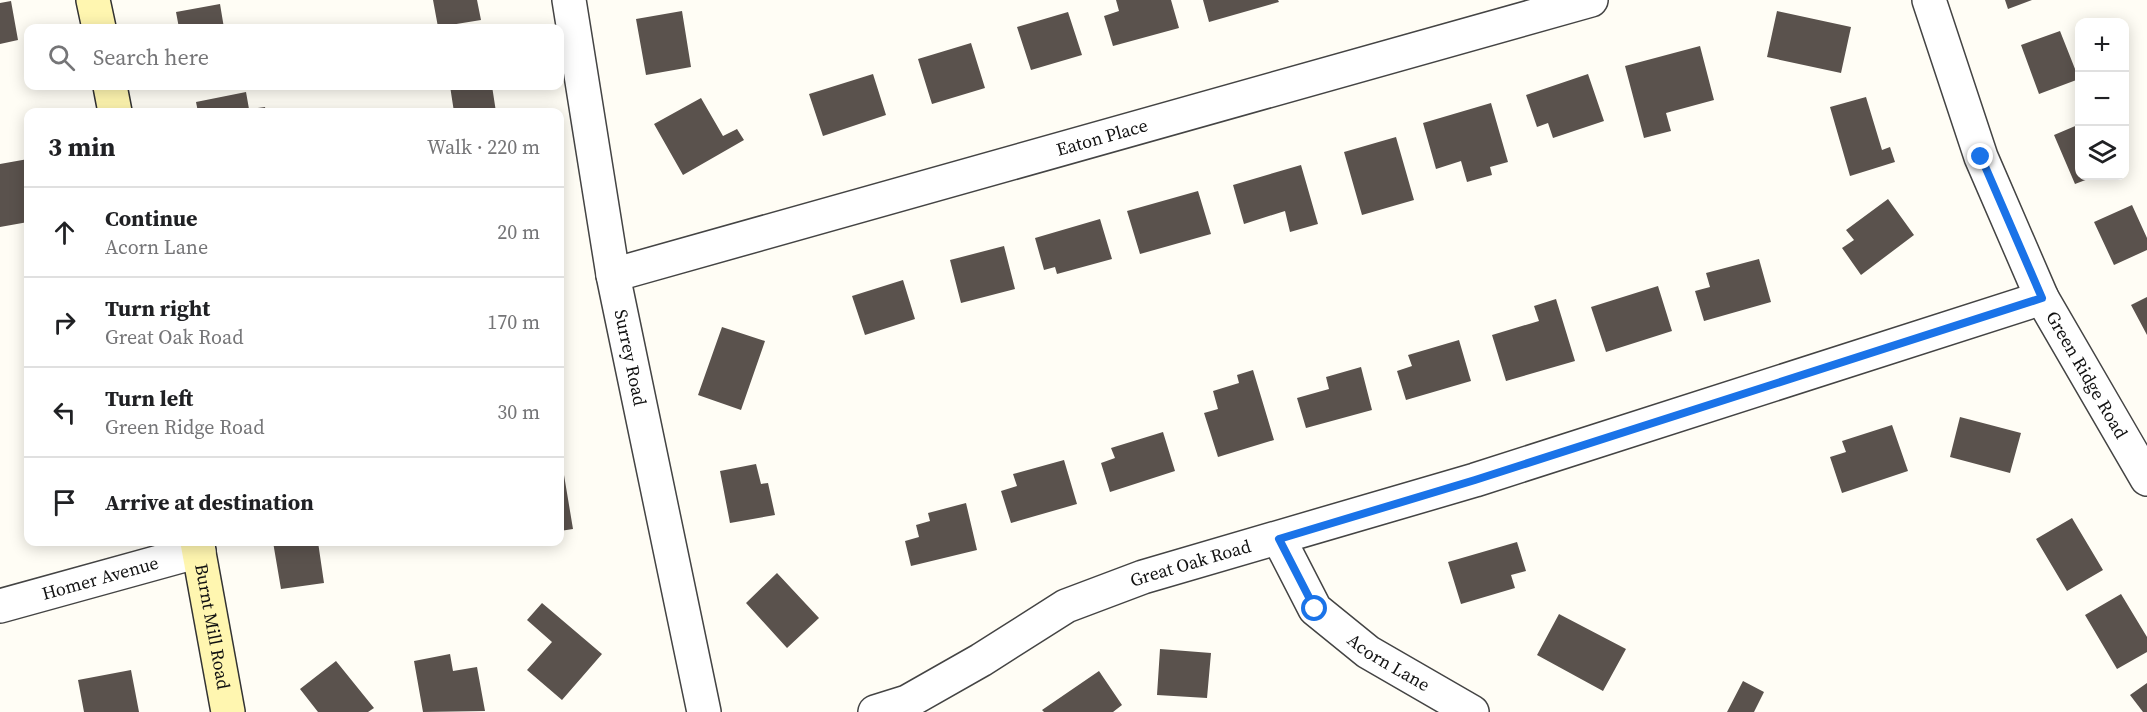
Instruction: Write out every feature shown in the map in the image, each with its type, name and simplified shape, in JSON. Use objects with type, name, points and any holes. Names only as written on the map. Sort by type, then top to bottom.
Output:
[{"type":"main road","points":[[93,0],[98,24]]},
{"type":"main road","points":[[111,90],[114,108]]},
{"type":"main road","name":"Burnt Mill Road","points":[[198,546],[228,712]]},
{"type":"street","name":"Surrey Road","points":[[569,0],[613,275],[704,712]]},
{"type":"street","name":"Eaton Place","points":[[613,275],[1591,0]]},
{"type":"street","name":"Green Ridge Road","points":[[1929,0],[1981,157],[2042,298],[2147,480]]},
{"type":"street","name":"Great Oak Road","points":[[875,712],[916,697],[1066,606],[1143,577],[1475,480],[2042,298]]},
{"type":"street","name":"Acorn Lane","points":[[1279,539],[1315,609],[1368,652],[1472,712]]},
{"type":"street","name":"Homer Avenue","points":[[0,606],[198,546]]},
{"type":"building","points":[[433,0],[477,0],[481,20],[437,24]]},
{"type":"building","points":[[1116,0],[1171,0],[1179,28],[1113,46],[1104,16],[1119,11]]},
{"type":"building","points":[[1203,0],[1278,0],[1279,2],[1209,22]]},
{"type":"building","points":[[2005,0],[2032,0],[2008,9]]},
{"type":"building","points":[[11,1],[18,40],[0,44],[0,3]]},
{"type":"building","points":[[220,4],[223,24],[178,24],[176,12]]},
{"type":"building","points":[[682,11],[691,67],[646,75],[636,19]]},
{"type":"building","points":[[1777,11],[1851,27],[1841,73],[1767,57]]},
{"type":"building","points":[[1068,12],[1082,55],[1031,70],[1017,27]]},
{"type":"building","points":[[2060,31],[2075,69],[2075,80],[2039,94],[2021,45]]},
{"type":"building","points":[[971,43],[985,88],[932,104],[918,59]]},
{"type":"building","points":[[1700,46],[1714,100],[1666,113],[1671,131],[1644,138],[1625,66]]},
{"type":"building","points":[[873,74],[886,115],[823,136],[809,94]]},
{"type":"building","points":[[1588,74],[1604,121],[1553,138],[1548,123],[1537,127],[1526,95]]},
{"type":"building","points":[[451,90],[493,90],[495,108],[453,108]]},
{"type":"building","points":[[246,92],[249,108],[197,108],[196,102]]},
{"type":"building","points":[[1866,97],[1882,150],[1890,147],[1895,162],[1850,176],[1830,107]]},
{"type":"building","points":[[701,98],[723,136],[737,129],[744,140],[683,175],[654,124]]},
{"type":"building","points":[[1491,103],[1508,162],[1490,167],[1492,175],[1467,182],[1461,161],[1436,169],[1423,123]]},
{"type":"building","points":[[2075,126],[2075,180],[2086,180],[2075,184],[2054,135]]},
{"type":"building","points":[[1396,137],[1414,200],[1362,215],[1344,152]]},
{"type":"building","points":[[24,160],[24,223],[0,227],[0,164]]},
{"type":"building","points":[[1301,165],[1318,224],[1290,232],[1285,211],[1244,224],[1233,185]]},
{"type":"building","points":[[1198,191],[1211,234],[1140,254],[1127,211]]},
{"type":"building","points":[[1888,199],[1914,235],[1861,275],[1842,248],[1854,240],[1846,230]]},
{"type":"building","points":[[2132,205],[2147,238],[2147,250],[2114,265],[2094,222]]},
{"type":"building","points":[[1100,219],[1112,259],[1057,274],[1055,267],[1044,270],[1035,238]]},
{"type":"building","points":[[1004,246],[1015,289],[961,303],[950,260]]},
{"type":"building","points":[[1759,259],[1771,302],[1704,321],[1695,291],[1710,287],[1706,273]]},
{"type":"building","points":[[903,280],[915,319],[865,335],[852,296]]},
{"type":"building","points":[[1658,286],[1672,331],[1606,352],[1591,307]]},
{"type":"building","points":[[2147,297],[2147,335],[2131,305]]},
{"type":"building","points":[[1556,299],[1575,361],[1506,381],[1492,335],[1539,321],[1534,306]]},
{"type":"building","points":[[722,327],[765,341],[741,410],[698,395]]},
{"type":"building","points":[[1459,340],[1471,381],[1406,400],[1397,371],[1412,366],[1408,355]]},
{"type":"building","points":[[1361,367],[1372,410],[1306,428],[1297,398],[1329,389],[1326,377]]},
{"type":"building","points":[[1253,370],[1274,440],[1218,457],[1204,413],[1218,409],[1213,391],[1239,383],[1237,375]]},
{"type":"building","points":[[1960,417],[2021,433],[2010,473],[1950,457]]},
{"type":"building","points":[[1892,425],[1908,471],[1842,493],[1830,457],[1846,452],[1842,441]]},
{"type":"building","points":[[1163,432],[1175,471],[1110,492],[1101,463],[1115,458],[1111,448]]},
{"type":"building","points":[[1064,460],[1077,504],[1011,523],[1001,491],[1017,486],[1013,474]]},
{"type":"building","points":[[756,464],[761,484],[768,483],[775,515],[730,523],[720,471]]},
{"type":"building","points":[[564,475],[573,529],[564,530]]},
{"type":"building","points":[[966,503],[977,550],[911,566],[905,541],[919,537],[916,525],[930,521],[928,513]]},
{"type":"building","points":[[2072,518],[2103,570],[2067,591],[2036,539]]},
{"type":"building","points":[[1517,542],[1526,571],[1511,575],[1515,588],[1461,604],[1448,562]]},
{"type":"building","points":[[274,546],[319,546],[324,583],[281,589]]},
{"type":"building","points":[[777,573],[819,618],[787,648],[746,603]]},
{"type":"building","points":[[2121,594],[2147,637],[2147,652],[2117,669],[2085,615]]},
{"type":"building","points":[[542,603],[602,654],[562,700],[527,670],[552,642],[527,620]]},
{"type":"building","points":[[1559,614],[1626,649],[1603,691],[1537,655]]},
{"type":"building","points":[[1160,649],[1211,653],[1207,698],[1157,695]]},
{"type":"building","points":[[450,654],[453,671],[477,667],[485,711],[423,712],[414,661]]},
{"type":"building","points":[[336,661],[374,708],[368,712],[318,712],[300,689]]},
{"type":"building","points":[[131,670],[139,712],[84,712],[78,680]]},
{"type":"building","points":[[1099,671],[1122,705],[1113,712],[1044,712],[1042,710]]},
{"type":"building","points":[[1743,681],[1764,692],[1754,712],[1727,712]]},
{"type":"building","points":[[2147,683],[2147,712],[2143,712],[2130,695]]},
{"type":"route","points":[[1315,609],[1279,539],[1475,480],[2042,298],[1981,157]]}]
